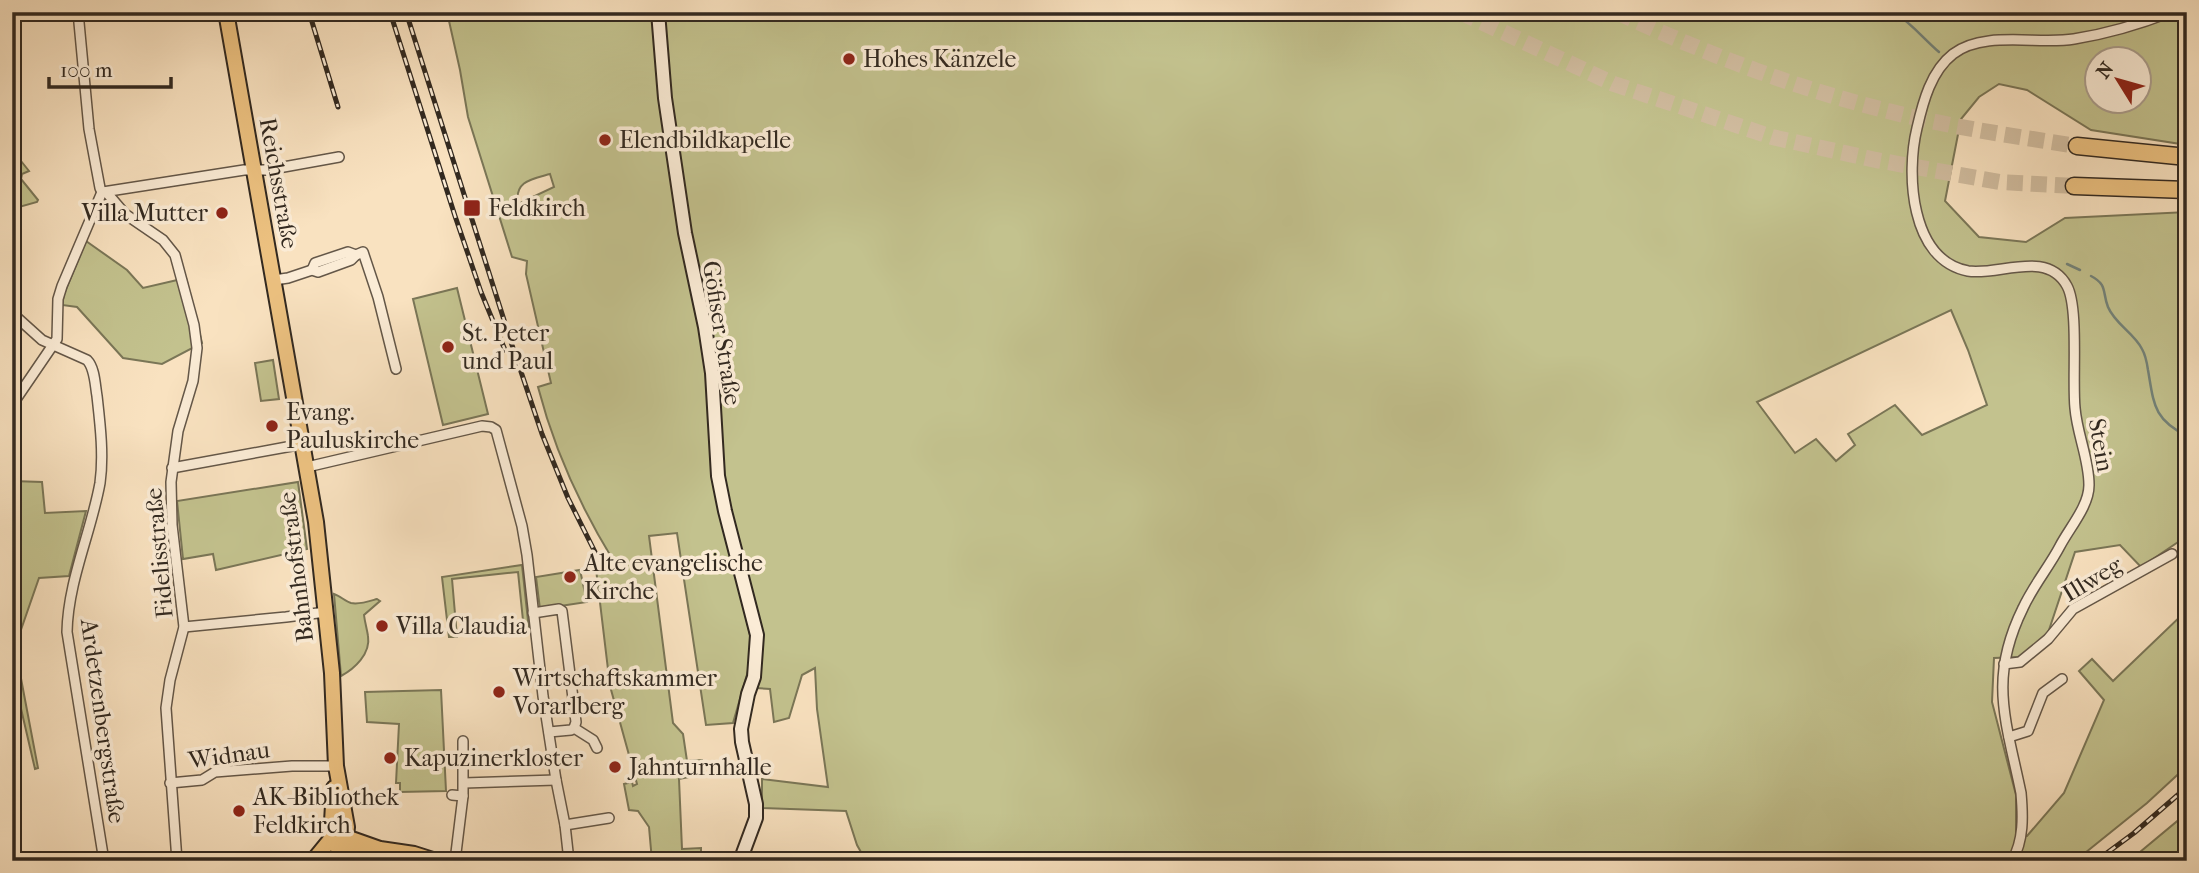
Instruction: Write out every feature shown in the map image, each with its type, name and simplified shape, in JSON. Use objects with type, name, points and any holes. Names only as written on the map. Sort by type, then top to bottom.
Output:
[{"type":"highway","points":[[2077,146],[2187,157]]},
{"type":"highway","points":[[2074,186],[2187,190]]},
{"type":"main road","name":"Reichsstraße","points":[[226,12],[274,280]]},
{"type":"main road","name":"Göfiser Straße","points":[[658,12],[671,143],[712,373],[717,468],[725,512],[757,635],[754,677],[741,729],[756,804],[756,818],[742,861]]},
{"type":"main road","name":"Bahnhofstraße","points":[[274,280],[316,522],[326,611],[336,766],[347,827],[340,849]]},
{"type":"main road","name":"Bahnhofstraße","points":[[331,839],[336,766]]},
{"type":"main road","points":[[313,861],[331,839],[340,849],[404,861]]},
{"type":"main road","points":[[340,849],[380,849],[434,860]]},
{"type":"main road","points":[[428,861],[434,860]]},
{"type":"street","points":[[78,12],[89,129],[100,188],[105,192],[195,177],[267,170],[339,157]]},
{"type":"street","name":"Stein","points":[[2012,861],[2020,841],[2023,822],[2021,793],[2002,700],[2004,664],[2010,637],[2024,605],[2086,500],[2089,486],[2074,408],[2071,298],[2067,286],[2056,273],[2047,268],[2016,267],[1977,272],[1952,265],[1937,254],[1922,232],[1916,210],[1912,170],[1916,132],[1926,93],[1938,71],[1953,53],[1973,44],[2001,39],[2072,39],[2171,12]]},
{"type":"street","points":[[12,405],[44,354],[57,339],[58,299],[62,286],[105,192]]},
{"type":"street","name":"Fidelisstraße","points":[[105,192],[125,214],[171,248],[177,261],[197,348],[196,364],[178,431],[172,468],[171,509],[184,627],[170,680],[166,708],[177,861]]},
{"type":"street","points":[[274,280],[312,270],[318,272],[363,253],[378,297],[396,369]]},
{"type":"street","points":[[12,313],[41,340],[52,346]]},
{"type":"street","name":"Ardetzenbergstraße","points":[[52,346],[91,363],[99,412],[100,483],[71,595],[67,632],[104,861]]},
{"type":"street","points":[[307,467],[482,426],[496,430],[527,555],[549,732],[569,861]]},
{"type":"street","points":[[172,468],[303,444]]},
{"type":"street","name":"Illweg","points":[[2004,664],[2020,662],[2048,639],[2073,609],[2172,554]]},
{"type":"street","points":[[533,613],[559,609],[562,611],[576,722],[574,728]]},
{"type":"street","points":[[184,627],[326,611]]},
{"type":"street","points":[[2009,737],[2028,731],[2043,693],[2062,680]]},
{"type":"street","points":[[549,732],[574,728],[593,740],[597,748]]},
{"type":"street","points":[[455,861],[464,783],[463,741]]},
{"type":"street","name":"Widnau","points":[[170,783],[202,780],[211,773],[219,772],[292,766],[336,766]]},
{"type":"street","points":[[464,783],[556,780]]},
{"type":"street","points":[[452,795],[463,796]]},
{"type":"street","points":[[565,825],[609,818]]},
{"type":"shaded area","points":[[447,12],[2187,12],[2187,145],[2091,130],[2027,90],[1999,84],[1979,97],[1961,119],[1945,201],[1979,237],[2026,242],[2065,218],[2187,212],[2187,536],[2141,567],[2120,545],[2075,552],[2047,636],[2021,657],[1994,658],[1992,702],[2016,795],[2016,836],[2027,836],[2064,793],[2104,700],[2079,671],[2092,659],[2113,681],[2187,610],[2187,766],[2147,803],[2075,861],[866,861],[857,845],[846,811],[762,808],[762,779],[828,787],[817,709],[815,668],[802,675],[789,718],[774,722],[770,689],[756,688],[761,664],[761,637],[722,518],[751,639],[750,664],[733,723],[706,725],[677,533],[649,536],[673,723],[683,734],[687,761],[702,760],[704,774],[679,779],[682,849],[701,848],[701,861],[652,861],[649,827],[638,811],[629,810],[624,784],[637,784],[610,686],[596,569],[613,560],[569,477],[544,410],[538,387],[551,383],[526,274],[527,261],[512,257],[468,117]],"holes":[[[550,174],[554,187],[518,204],[519,190],[526,182]],[[1951,310],[1987,405],[1922,435],[1895,405],[1848,434],[1855,445],[1836,461],[1816,439],[1795,453],[1757,402]]]},
{"type":"shaded area","points":[[17,156],[29,171],[22,174],[21,179],[38,200],[12,209],[12,160]]},
{"type":"shaded area","points":[[86,241],[127,270],[143,288],[186,278],[202,343],[162,364],[123,358],[77,307],[62,305]]},
{"type":"shaded area","points":[[457,288],[488,414],[443,425],[413,299]]},
{"type":"shaded area","points":[[273,360],[279,399],[261,401],[255,363]]},
{"type":"shaded area","points":[[12,481],[42,482],[45,513],[86,511],[69,576],[39,578],[15,647],[38,768],[35,769],[12,670]]},
{"type":"shaded area","points":[[298,482],[307,549],[216,570],[213,554],[183,559],[177,501]]},
{"type":"shaded area","points":[[522,565],[529,630],[524,630],[518,572],[452,579],[457,637],[449,637],[442,577]]},
{"type":"shaded area","points":[[580,570],[587,602],[540,609],[536,577]]},
{"type":"shaded area","points":[[334,594],[354,603],[377,599],[380,601],[364,615],[368,643],[364,655],[341,676]]},
{"type":"shaded area","points":[[441,690],[446,791],[400,792],[400,783],[396,783],[399,724],[367,722],[365,692]]},
{"type":"shaded area","points":[[2187,813],[2187,861],[2130,861],[2134,857]]},
{"type":"waterway","points":[[1894,12],[1939,52]]},
{"type":"waterway","points":[[2067,264],[2080,270]]},
{"type":"waterway","points":[[2091,276],[2102,286],[2111,313],[2139,343],[2147,362],[2154,401],[2161,417],[2187,436]]},
{"type":"tunnel","points":[[1460,12],[1614,84],[1772,137],[1876,160],[2000,182],[2074,186]]},
{"type":"tunnel","points":[[1617,12],[1750,68],[1853,102],[1935,122],[2077,146]]},
{"type":"railway","points":[[309,12],[338,107]]},
{"type":"railway","points":[[390,12],[455,216],[481,292],[505,350]]},
{"type":"railway","points":[[406,12],[542,434],[568,498],[602,566]]},
{"type":"railway","points":[[2096,861],[2134,833],[2187,787]]},
{"type":"place","name":"Hohes Känzele","points":[[849,59]]},
{"type":"place","name":"Elendbildkapelle","points":[[605,140]]},
{"type":"place","name":"Feldkirch","points":[[472,208]]},
{"type":"place","name":"Villa Mutter","points":[[222,213]]},
{"type":"place","name":"St. Peter und Paul","points":[[448,347]]},
{"type":"place","name":"Evang. Pauluskirche","points":[[272,426]]},
{"type":"place","name":"Alte evangelische Kirche","points":[[570,577]]},
{"type":"place","name":"Villa Claudia","points":[[382,626]]},
{"type":"place","name":"Wirtschaftskammer Vorarlberg","points":[[499,692]]},
{"type":"place","name":"Kapuzinerkloster","points":[[390,758]]},
{"type":"place","name":"Jahnturnhalle","points":[[615,767]]},
{"type":"place","name":"AK-Bibliothek Feldkirch","points":[[239,811]]}]
